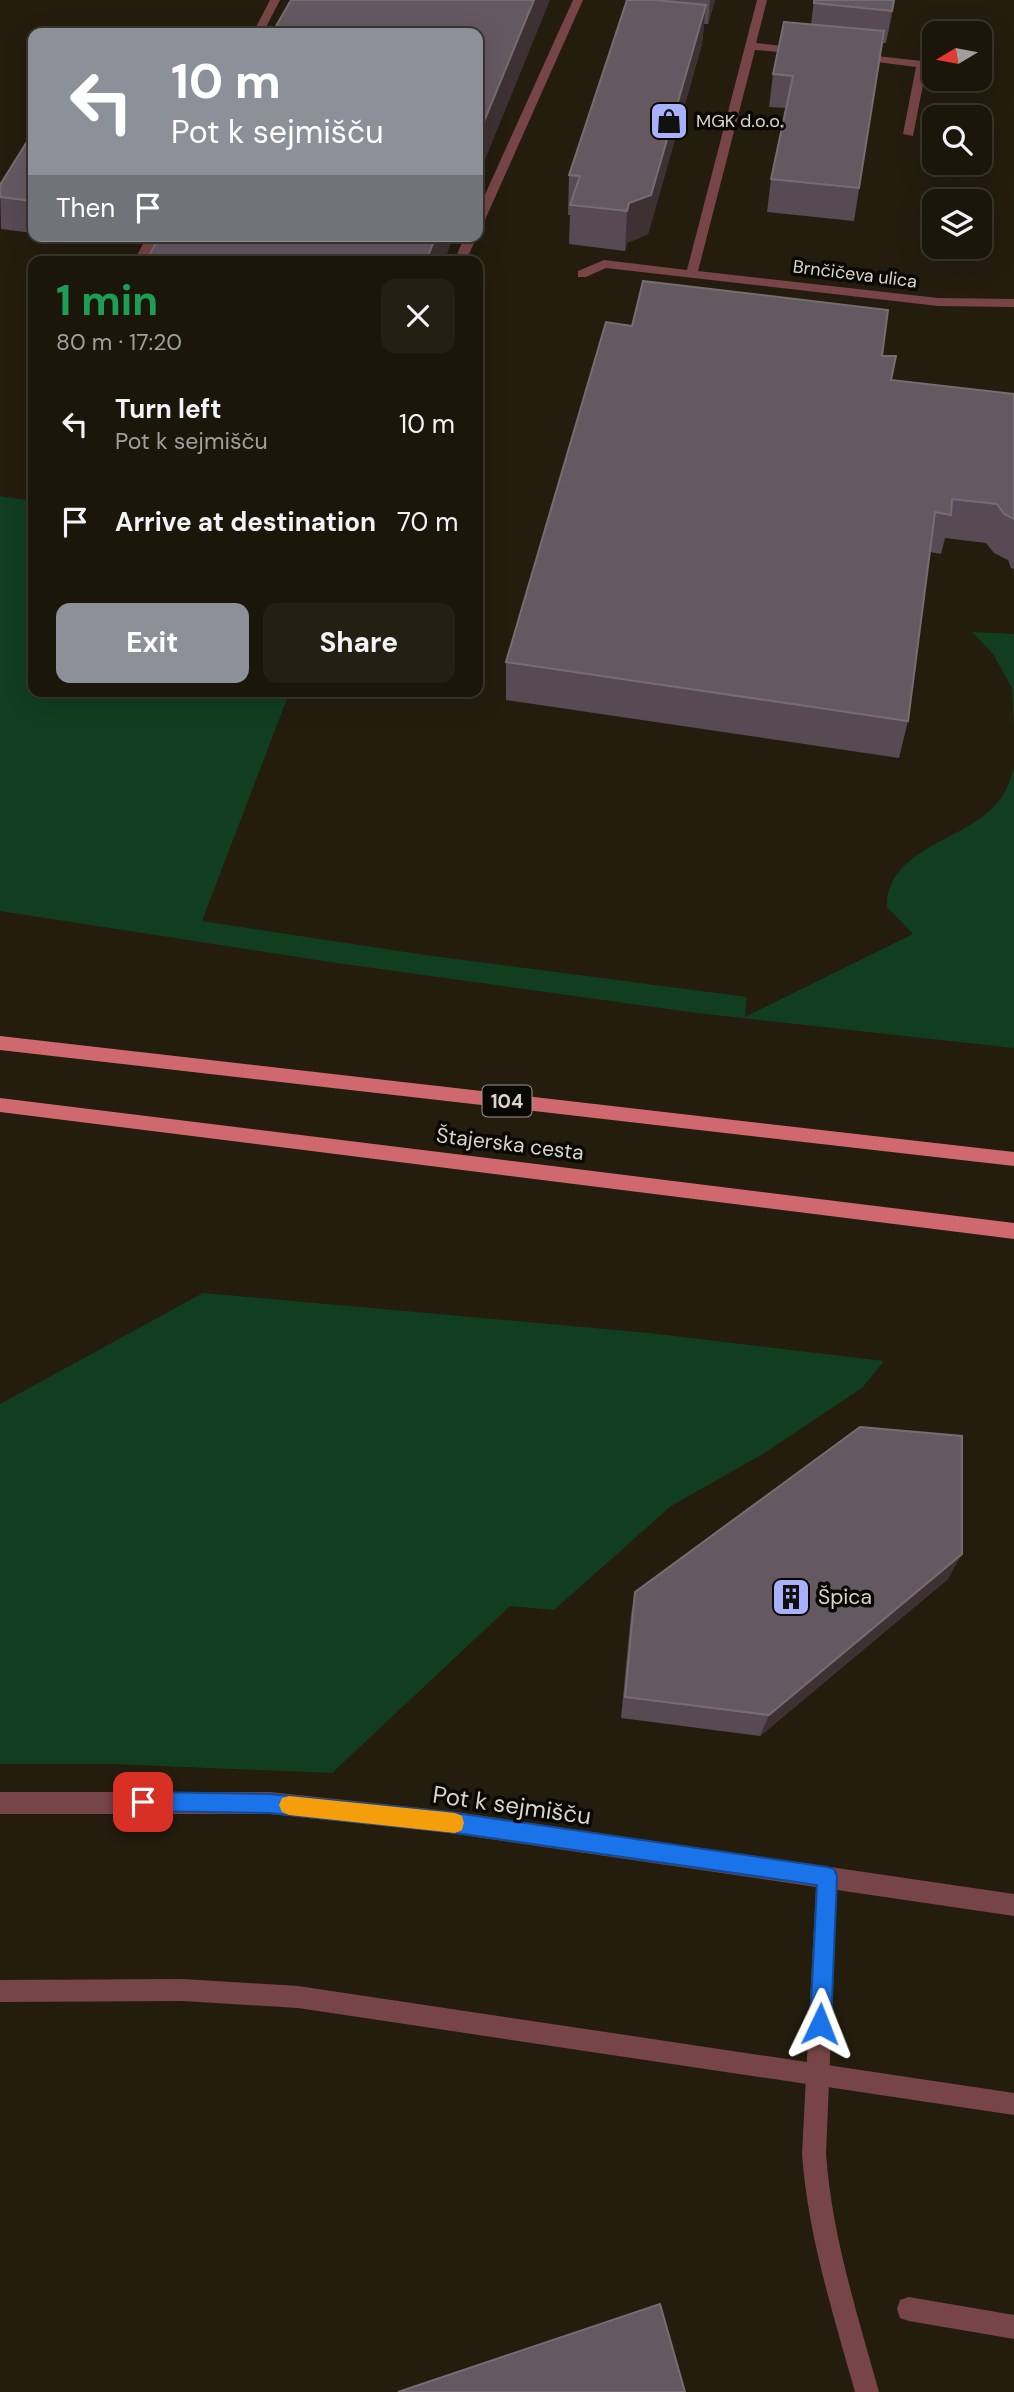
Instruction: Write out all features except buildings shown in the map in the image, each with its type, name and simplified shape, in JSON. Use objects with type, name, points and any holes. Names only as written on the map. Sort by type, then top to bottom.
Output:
[{"type":"main road","name":"Štajerska cesta","points":[[0,1043],[1014,1159]]},
{"type":"main road","name":"Štajerska cesta","points":[[0,1105],[1014,1231]]},
{"type":"street","points":[[261,28],[275,0]]},
{"type":"street","points":[[483,211],[578,0]]},
{"type":"street","points":[[692,273],[762,0]]},
{"type":"street","points":[[750,46],[816,53]]},
{"type":"street","points":[[843,55],[922,64],[909,134]]},
{"type":"street","name":"Brnčičeva ulica","points":[[582,274],[604,264],[938,302],[1014,303]]},
{"type":"street","name":"Pot k sejmišču","points":[[0,1803],[270,1803],[449,1822],[1014,1905]]},
{"type":"street","points":[[827,1876],[815,2186],[832,2264],[867,2392]]},
{"type":"street","points":[[0,1992],[183,1990],[298,1997],[1014,2104]]},
{"type":"street","points":[[909,2309],[1014,2327]]},
{"type":"green space","points":[[0,496],[28,500],[28,697],[288,697],[202,921],[425,955],[747,997],[745,1017],[913,934],[887,907],[890,887],[899,871],[913,858],[983,816],[1003,795],[1014,768],[1014,1048],[697,1013],[337,963],[0,911]]},
{"type":"green space","points":[[972,632],[1014,634],[1014,729],[1012,688],[993,654]]},
{"type":"green space","points":[[203,1293],[649,1333],[884,1361],[863,1387],[766,1452],[671,1506],[554,1610],[510,1606],[332,1773],[113,1764],[0,1764],[0,1404]]},
{"type":"slow traffic","points":[[289,1805],[455,1823]]},
{"type":"place","name":"MGK d.o.o.","points":[[669,121]]},
{"type":"place","name":"Špica","points":[[791,1597]]},
{"type":"route","points":[[143,1802],[270,1803],[449,1822],[827,1876],[820,2024]]}]
